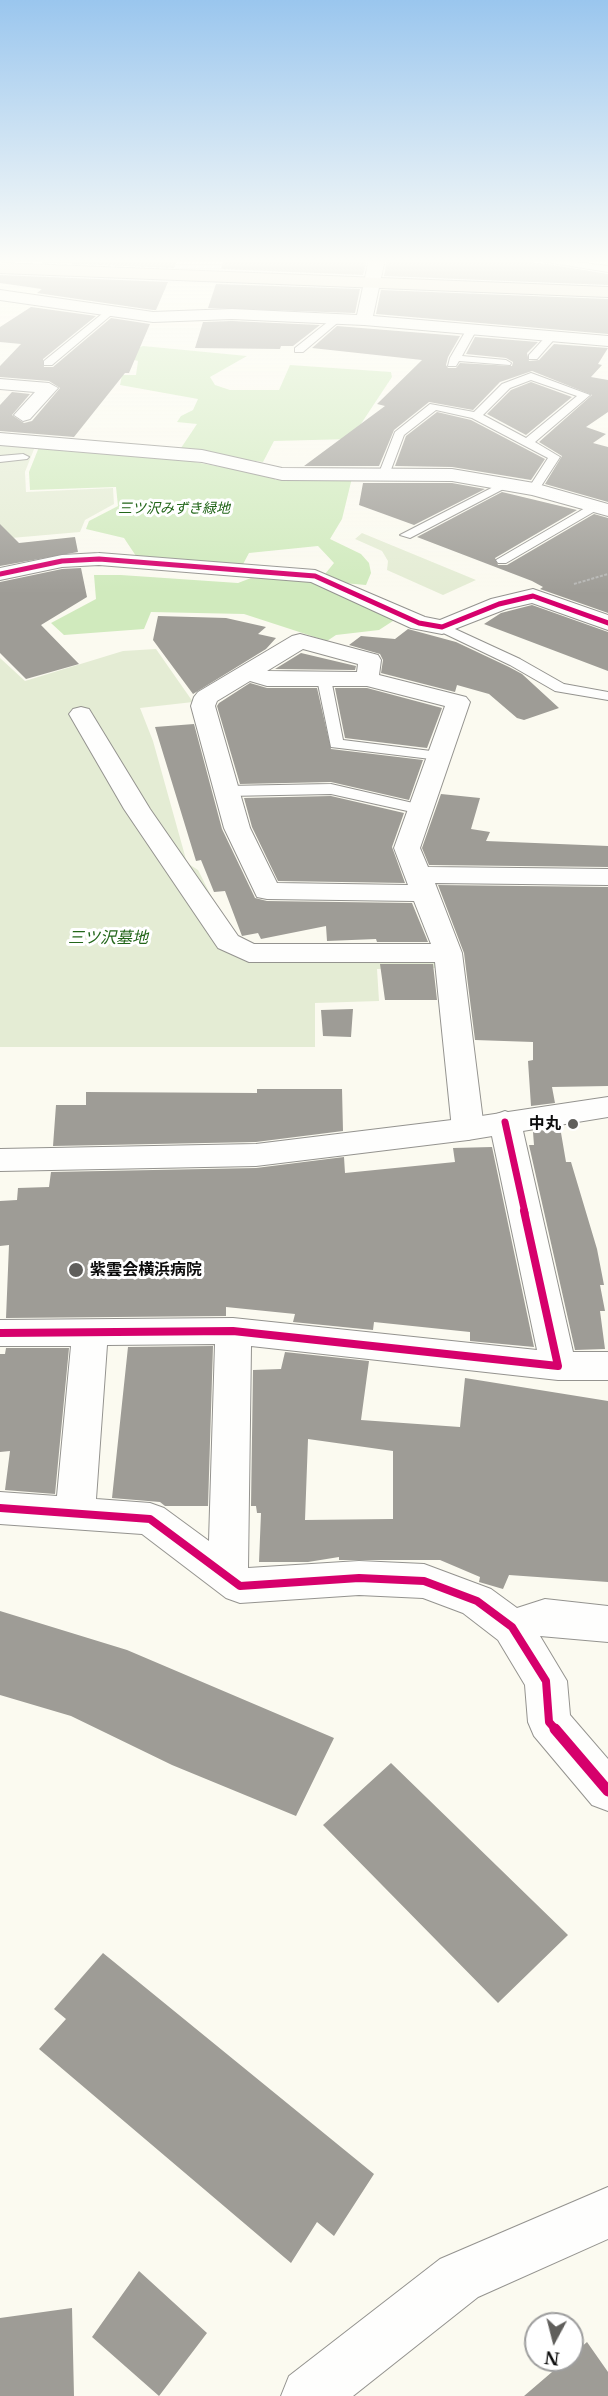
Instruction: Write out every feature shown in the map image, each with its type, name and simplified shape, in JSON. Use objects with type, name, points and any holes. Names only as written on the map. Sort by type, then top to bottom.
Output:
[{"type":"street","points":[[0,384],[49,388],[23,415]]},
{"type":"street","points":[[0,413],[48,418]]},
{"type":"street","points":[[0,439],[202,456],[282,474],[385,472],[452,475],[534,489],[602,508]]},
{"type":"street","points":[[0,574],[62,561],[99,559],[263,574],[315,576],[419,623],[441,627],[499,604],[533,596],[608,623]]},
{"type":"street","points":[[367,679],[370,660],[300,641],[206,697],[203,706],[237,828],[267,891],[608,877]]},
{"type":"street","points":[[249,672],[267,679],[367,679],[458,702],[407,848],[448,953],[468,1129]]},
{"type":"street","points":[[81,714],[137,809],[228,942],[249,952],[448,953]]},
{"type":"street","points":[[0,1160],[256,1155],[468,1129],[608,1107]]},
{"type":"street","points":[[505,1122],[558,1366]]},
{"type":"street","points":[[228,1577],[233,1330]]},
{"type":"street","points":[[0,1333],[233,1330],[558,1366],[608,1366]]},
{"type":"street","points":[[75,1515],[90,1332]]},
{"type":"street","points":[[0,1508],[150,1519],[240,1586],[359,1578],[424,1581],[477,1601],[512,1627],[546,1681],[549,1722],[608,1791]]},
{"type":"street","points":[[512,1627],[544,1617],[608,1624]]},
{"type":"street","points":[[309,2396],[459,2278],[608,2213]]},
{"type":"lane","points":[[476,416],[506,386],[531,376],[585,395],[527,443]]},
{"type":"lane","points":[[385,472],[399,434],[434,406],[476,416],[554,457],[534,489]]},
{"type":"lane","points":[[0,459],[23,457]]},
{"type":"lane","points":[[406,534],[507,484]]},
{"type":"lane","points":[[502,560],[602,508]]},
{"type":"lane","points":[[441,627],[515,662],[560,688],[608,696]]},
{"type":"lane","points":[[324,679],[336,744],[439,756]]},
{"type":"lane","points":[[226,791],[331,789],[421,809]]},
{"type":"green space","points":[[137,371],[221,371],[210,377],[215,385],[230,390],[279,390],[287,371],[374,371],[391,372],[392,377],[351,439],[274,441],[263,462],[179,451],[197,424],[177,422],[181,416],[193,410],[198,399],[120,385],[122,375],[136,375]]},
{"type":"green space","points":[[0,442],[36,444],[25,472],[26,492],[113,488],[114,504],[85,520],[80,532],[0,539]]},
{"type":"green space","name":"三ツ沢みずき緑地","points":[[39,447],[184,460],[276,477],[275,480],[352,478],[342,519],[330,539],[361,554],[369,563],[371,573],[366,585],[343,583],[325,574],[334,563],[318,546],[249,553],[241,568],[136,556],[124,538],[86,529],[89,521],[118,506],[116,487],[30,490],[29,472]]},
{"type":"green space","points":[[362,533],[476,580],[443,595],[387,570],[388,561],[382,551],[355,539]]},
{"type":"green space","points":[[94,575],[238,583],[251,578],[314,581],[396,619],[379,630],[336,635],[327,641],[244,614],[151,612],[144,629],[64,635],[51,623],[96,599]]},
{"type":"green space","name":"三ツ沢墓地","points":[[156,649],[193,702],[140,708],[153,741],[187,863],[198,870],[243,959],[436,959],[437,968],[377,969],[379,1001],[315,1003],[315,1047],[0,1047],[0,658],[25,681],[123,651]]},
{"type":"building","points":[[0,371],[130,371],[125,373],[74,437],[0,431],[0,405],[12,392],[30,394],[12,415],[24,423],[32,421],[60,388],[49,381],[0,377]]},
{"type":"building","points":[[411,371],[597,371],[591,377],[608,380],[608,412],[586,427],[606,434],[593,443],[608,447],[608,502],[545,484],[562,456],[539,442],[592,395],[532,371],[500,382],[473,410],[429,402],[394,430],[379,466],[304,466],[385,406],[377,404]]},
{"type":"building","points":[[531,382],[572,397],[526,435],[487,414],[511,390]]},
{"type":"building","points":[[437,412],[471,420],[545,459],[531,480],[452,467],[395,466],[406,436]]},
{"type":"building","points":[[363,483],[452,483],[485,489],[414,525],[359,505]]},
{"type":"building","points":[[502,492],[577,510],[495,558],[498,565],[507,565],[594,514],[608,518],[608,613],[540,589],[543,587],[532,581],[417,537]]},
{"type":"building","points":[[0,524],[19,543],[75,537],[78,552],[0,566]]},
{"type":"building","points":[[81,568],[87,597],[41,625],[79,664],[26,679],[0,653],[0,582],[62,569]]},
{"type":"building","points":[[532,605],[608,632],[608,671],[484,624],[501,613]]},
{"type":"building","points":[[158,616],[226,618],[266,627],[258,634],[276,638],[266,649],[193,694],[153,640]]},
{"type":"building","points":[[408,629],[456,642],[509,667],[522,674],[559,708],[524,720],[517,718],[489,694],[457,685],[455,692],[381,673],[383,660],[380,654],[349,645],[361,636],[395,639]]},
{"type":"building","points":[[301,653],[356,666],[355,670],[275,669]]},
{"type":"building","points":[[250,683],[267,688],[317,688],[331,749],[423,760],[409,800],[331,782],[240,784],[217,706]]},
{"type":"building","points":[[335,688],[367,688],[442,708],[427,748],[345,738]]},
{"type":"building","points":[[194,724],[222,829],[255,898],[267,901],[412,903],[428,942],[377,942],[376,939],[327,941],[326,926],[261,939],[258,933],[242,936],[225,891],[214,892],[201,860],[196,861],[155,727]]},
{"type":"building","points":[[441,794],[480,798],[471,829],[490,832],[486,841],[608,846],[608,867],[429,865],[422,848]]},
{"type":"building","points":[[331,796],[404,813],[392,847],[405,883],[278,881],[252,827],[244,798]]},
{"type":"building","points":[[438,885],[608,887],[608,1086],[552,1087],[555,1103],[531,1106],[528,1061],[533,1060],[533,1042],[475,1040],[464,953]]},
{"type":"building","points":[[380,964],[433,964],[437,1000],[385,1000]]},
{"type":"building","points":[[353,1009],[351,1037],[323,1036],[321,1010]]},
{"type":"building","points":[[257,1089],[342,1089],[343,1131],[256,1142],[53,1146],[56,1105],[86,1105],[86,1092],[257,1093]]},
{"type":"building","points":[[560,1127],[566,1162],[571,1162],[597,1249],[604,1285],[600,1285],[605,1311],[600,1311],[605,1349],[575,1350],[529,1145],[534,1145],[533,1132]]},
{"type":"building","points":[[492,1147],[534,1347],[470,1341],[470,1332],[374,1322],[373,1330],[293,1322],[295,1314],[226,1307],[226,1316],[6,1318],[9,1245],[0,1246],[0,1201],[17,1200],[18,1188],[49,1187],[51,1172],[256,1168],[344,1157],[345,1173],[455,1162],[453,1148]]},
{"type":"building","points":[[213,1346],[208,1506],[165,1506],[160,1502],[112,1498],[128,1347]]},
{"type":"building","points":[[6,1348],[69,1348],[55,1494],[5,1490],[10,1451],[0,1452],[0,1354],[5,1354]]},
{"type":"building","points":[[285,1352],[369,1361],[361,1420],[460,1427],[465,1378],[608,1401],[608,1582],[509,1575],[503,1589],[479,1582],[480,1577],[440,1560],[339,1560],[339,1557],[308,1562],[259,1562],[261,1513],[257,1513],[256,1506],[251,1506],[253,1370],[281,1369]],"holes":[[[308,1439],[393,1451],[393,1519],[305,1520]]]},
{"type":"building","points":[[0,1611],[127,1650],[334,1738],[296,1816],[172,1765],[71,1716],[0,1695]]},
{"type":"building","points":[[391,1763],[568,1935],[498,2003],[323,1825]]},
{"type":"building","points":[[103,1953],[374,2174],[334,2236],[317,2222],[291,2263],[39,2049],[66,2019],[54,2009]]},
{"type":"building","points":[[139,2271],[207,2333],[159,2396],[92,2337]]},
{"type":"building","points":[[72,2308],[74,2396],[0,2396],[0,2318]]},
{"type":"building","points":[[587,2342],[608,2372],[608,2396],[524,2396],[552,2372],[584,2372],[584,2345]]},
{"type":"cycle path","points":[[0,574],[62,561],[99,559],[263,574],[315,576],[419,623],[442,627],[499,604],[533,596],[608,623]]},
{"type":"cycle path","points":[[0,1333],[233,1331],[558,1366],[505,1122]]},
{"type":"cycle path","points":[[0,1508],[150,1519],[240,1586],[359,1578],[424,1581],[477,1601],[512,1627],[546,1681],[549,1722],[608,1791]]},
{"type":"place","name":"中丸","points":[[573,1124]]},
{"type":"place","name":"紫雲会横浜病院","points":[[76,1270]]}]
